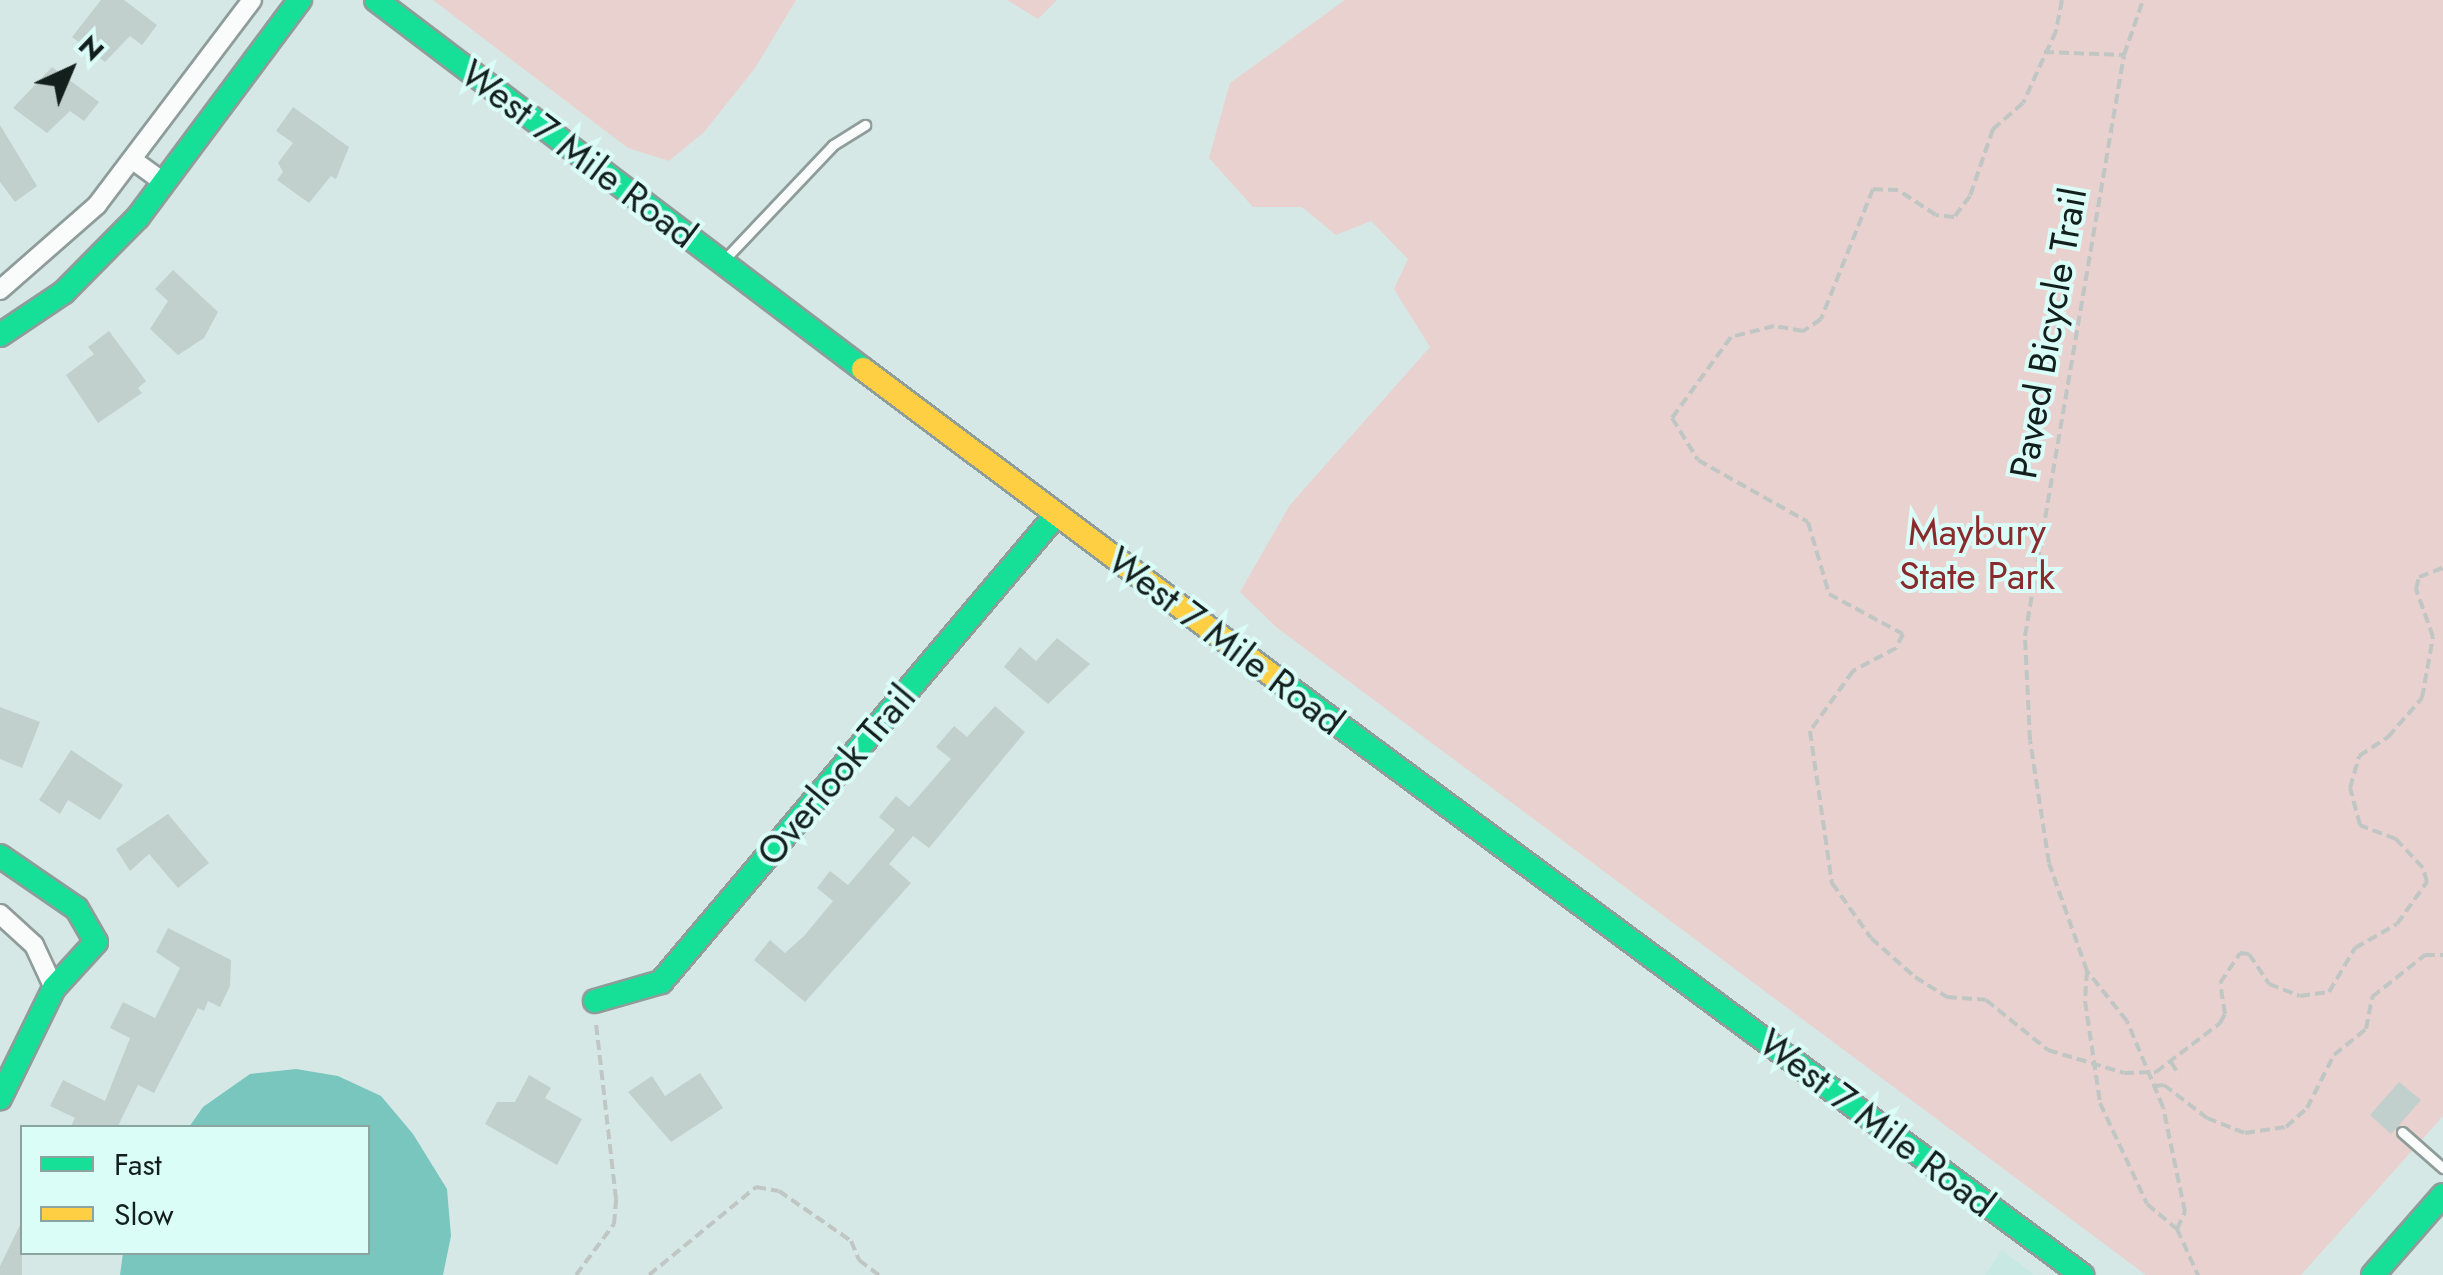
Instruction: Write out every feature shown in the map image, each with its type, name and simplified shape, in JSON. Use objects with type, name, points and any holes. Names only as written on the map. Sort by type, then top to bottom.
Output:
[{"type":"street","points":[[0,290],[48,254],[133,160],[252,0]]},
{"type":"street","points":[[0,335],[64,292],[165,182],[300,0]]},
{"type":"street","name":"West 7 Mile Road","points":[[376,0],[1056,515],[2082,1275]]},
{"type":"street","points":[[133,160],[165,182]]},
{"type":"street","name":"Overlook Trail","points":[[594,1001],[661,982],[1056,515]]},
{"type":"street","points":[[0,856],[50,886],[93,928],[96,942],[90,956],[54,988],[0,1098]]},
{"type":"street","points":[[0,914],[34,945],[54,988]]},
{"type":"street","points":[[2374,1275],[2443,1195]]},
{"type":"lane","points":[[722,262],[833,145],[865,125]]},
{"type":"lane","points":[[2402,1132],[2443,1168]]},
{"type":"path","points":[[2062,0],[2024,103],[1994,129],[1970,196],[1954,217],[1936,214],[1898,190],[1873,188],[1821,320],[1803,331],[1774,326],[1731,337],[1672,418],[1698,460],[1808,522],[1830,594],[1903,634],[1896,648],[1853,670],[1810,731],[1832,883],[1880,949],[1915,977],[1947,997],[1986,1000],[2048,1050],[2092,1064],[2149,1073],[2170,1062],[2187,1042],[2220,1023],[2225,1014],[2220,983],[2240,953],[2249,954],[2269,984],[2300,996],[2329,992],[2355,948],[2397,924],[2422,895],[2423,868],[2396,839],[2360,824],[2350,788],[2359,756],[2388,737],[2422,698],[2433,637],[2416,589],[2419,576],[2443,568]]},
{"type":"path","name":"Paved Bicycle Trail","points":[[2088,971],[2127,1021],[2155,1086],[2182,1189],[2185,1212],[2178,1229],[2163,1224],[2130,1176],[2100,1103],[2092,1064],[2088,971],[2049,863],[2030,740],[2024,636],[2124,55],[2143,0]]},
{"type":"path","points":[[2044,52],[2124,55]]},
{"type":"path","points":[[2155,1086],[2164,1085],[2206,1118],[2245,1133],[2286,1126],[2307,1108],[2334,1054],[2366,1029],[2372,997],[2425,954],[2443,955]]},
{"type":"path","points":[[576,1275],[614,1224],[616,1199],[594,1001]]},
{"type":"path","points":[[2170,1062],[2179,1075]]},
{"type":"path","points":[[649,1275],[756,1188],[779,1192],[851,1241],[859,1260],[876,1274]]},
{"type":"path","points":[[2178,1229],[2198,1275]]},
{"type":"shaded area","points":[[2002,1250],[2035,1275],[1985,1275]]},
{"type":"green space","points":[[433,0],[796,0],[755,68],[704,132],[669,161],[628,148]]},
{"type":"green space","points":[[1007,0],[1057,0],[1038,19]]},
{"type":"green space","name":"Maybury State Park","points":[[1345,0],[2443,0],[2443,1116],[2301,1275],[2146,1275],[1276,627],[1240,592],[1290,505],[1430,347],[1394,289],[1408,259],[1371,221],[1336,235],[1302,207],[1253,207],[1209,158],[1230,83]]},
{"type":"water","points":[[296,1069],[338,1076],[381,1096],[413,1134],[447,1189],[451,1236],[443,1275],[120,1275],[123,1255],[370,1255],[370,1125],[190,1125],[203,1107],[250,1074]]},
{"type":"building","points":[[101,0],[124,0],[157,25],[142,45],[130,36],[105,62],[72,37]]},
{"type":"building","points":[[52,67],[99,102],[84,121],[70,111],[47,133],[13,108]]},
{"type":"building","points":[[293,107],[349,147],[336,179],[331,176],[309,203],[277,180],[283,172],[278,163],[293,143],[276,131]]},
{"type":"building","points":[[0,125],[37,186],[15,202],[0,182]]},
{"type":"building","points":[[173,270],[218,312],[204,338],[178,355],[150,329],[168,301],[155,289]]},
{"type":"building","points":[[109,331],[146,381],[138,388],[142,393],[98,423],[66,375],[94,354],[88,347]]},
{"type":"building","points":[[1057,638],[1090,664],[1048,704],[1004,667],[1020,647],[1036,661]]},
{"type":"building","points":[[995,706],[1025,732],[929,848],[913,836],[889,864],[911,883],[805,1002],[754,960],[770,940],[785,953],[804,936],[833,901],[817,888],[830,871],[848,885],[895,830],[879,817],[896,796],[909,807],[951,759],[936,747],[954,726],[967,737]]},
{"type":"building","points":[[0,707],[40,722],[22,768],[0,759]]},
{"type":"building","points":[[71,750],[123,785],[100,820],[68,800],[60,814],[39,800]]},
{"type":"building","points":[[168,814],[209,863],[178,888],[149,854],[130,871],[116,849]]},
{"type":"building","points":[[168,928],[231,960],[230,986],[220,1007],[208,1001],[204,1011],[198,1008],[154,1093],[138,1085],[118,1125],[72,1125],[75,1118],[50,1106],[63,1080],[105,1101],[130,1038],[110,1028],[123,1002],[155,1018],[180,968],[156,952]]},
{"type":"building","points":[[700,1073],[723,1108],[671,1142],[628,1092],[652,1076],[665,1096]]},
{"type":"building","points":[[529,1075],[551,1088],[545,1098],[582,1119],[557,1165],[485,1124],[497,1102],[515,1102]]},
{"type":"building","points":[[2399,1082],[2421,1100],[2391,1134],[2370,1115]]},
{"type":"building","points":[[20,1225],[22,1275],[0,1275],[0,1266]]},
{"type":"traffic: fast","points":[[0,335],[64,292],[138,217],[300,0]]},
{"type":"traffic: fast","points":[[376,0],[863,369]]},
{"type":"traffic: fast","points":[[595,1001],[661,982],[1056,515]]},
{"type":"traffic: fast","points":[[1285,685],[2082,1275]]},
{"type":"traffic: fast","points":[[0,856],[77,909],[96,942],[54,988],[0,1098]]},
{"type":"traffic: fast","points":[[2373,1275],[2443,1195]]},
{"type":"traffic: slow","points":[[863,369],[1285,685]]}]
